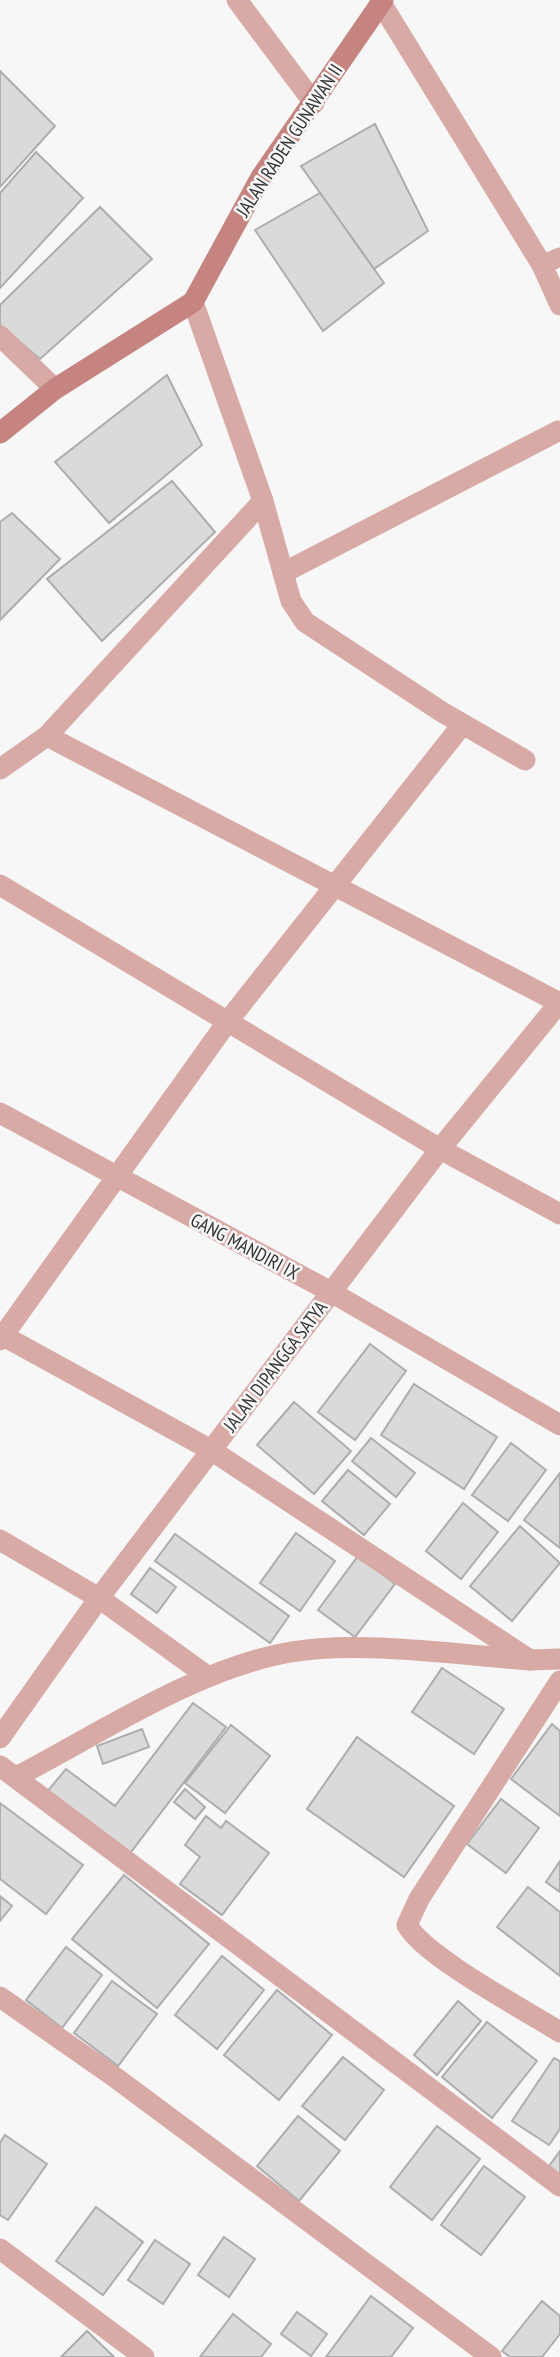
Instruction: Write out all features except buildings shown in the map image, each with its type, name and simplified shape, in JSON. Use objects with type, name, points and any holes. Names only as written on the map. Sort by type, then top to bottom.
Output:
[{"type":"street","points":[[237,0],[314,103]]},
{"type":"street","points":[[382,1],[551,261],[560,305]]},
{"type":"street","name":"JALAN RADEN GUNAWAN II","points":[[0,433],[55,389],[193,302],[261,177],[382,1]]},
{"type":"street","points":[[193,302],[263,501],[291,601],[305,622],[462,725],[525,760]]},
{"type":"street","points":[[0,336],[55,389]]},
{"type":"street","points":[[283,573],[558,431]]},
{"type":"street","points":[[0,769],[47,736],[263,501]]},
{"type":"street","points":[[462,725],[228,1021],[117,1179],[1,1336],[211,1450],[530,1660]]},
{"type":"street","points":[[47,736],[560,1003]]},
{"type":"street","points":[[0,885],[440,1149],[560,1214]]},
{"type":"street","name":"JALAN DIPANGGA SATYA","points":[[0,1738],[99,1598],[331,1292],[440,1149],[560,1003]]},
{"type":"street","name":"GANG MANDIRI IX","points":[[0,1113],[117,1179],[331,1292],[560,1425]]},
{"type":"street","points":[[0,1540],[99,1598],[207,1676]]},
{"type":"street","points":[[560,1659],[530,1660],[340,1647],[291,1652],[207,1676],[8,1772],[560,2186]]},
{"type":"street","points":[[560,1681],[419,1899],[407,1925],[413,1936],[433,1953],[560,2032]]},
{"type":"street","points":[[0,1997],[117,2078],[491,2357]]},
{"type":"street","points":[[0,2249],[144,2357]]}]
